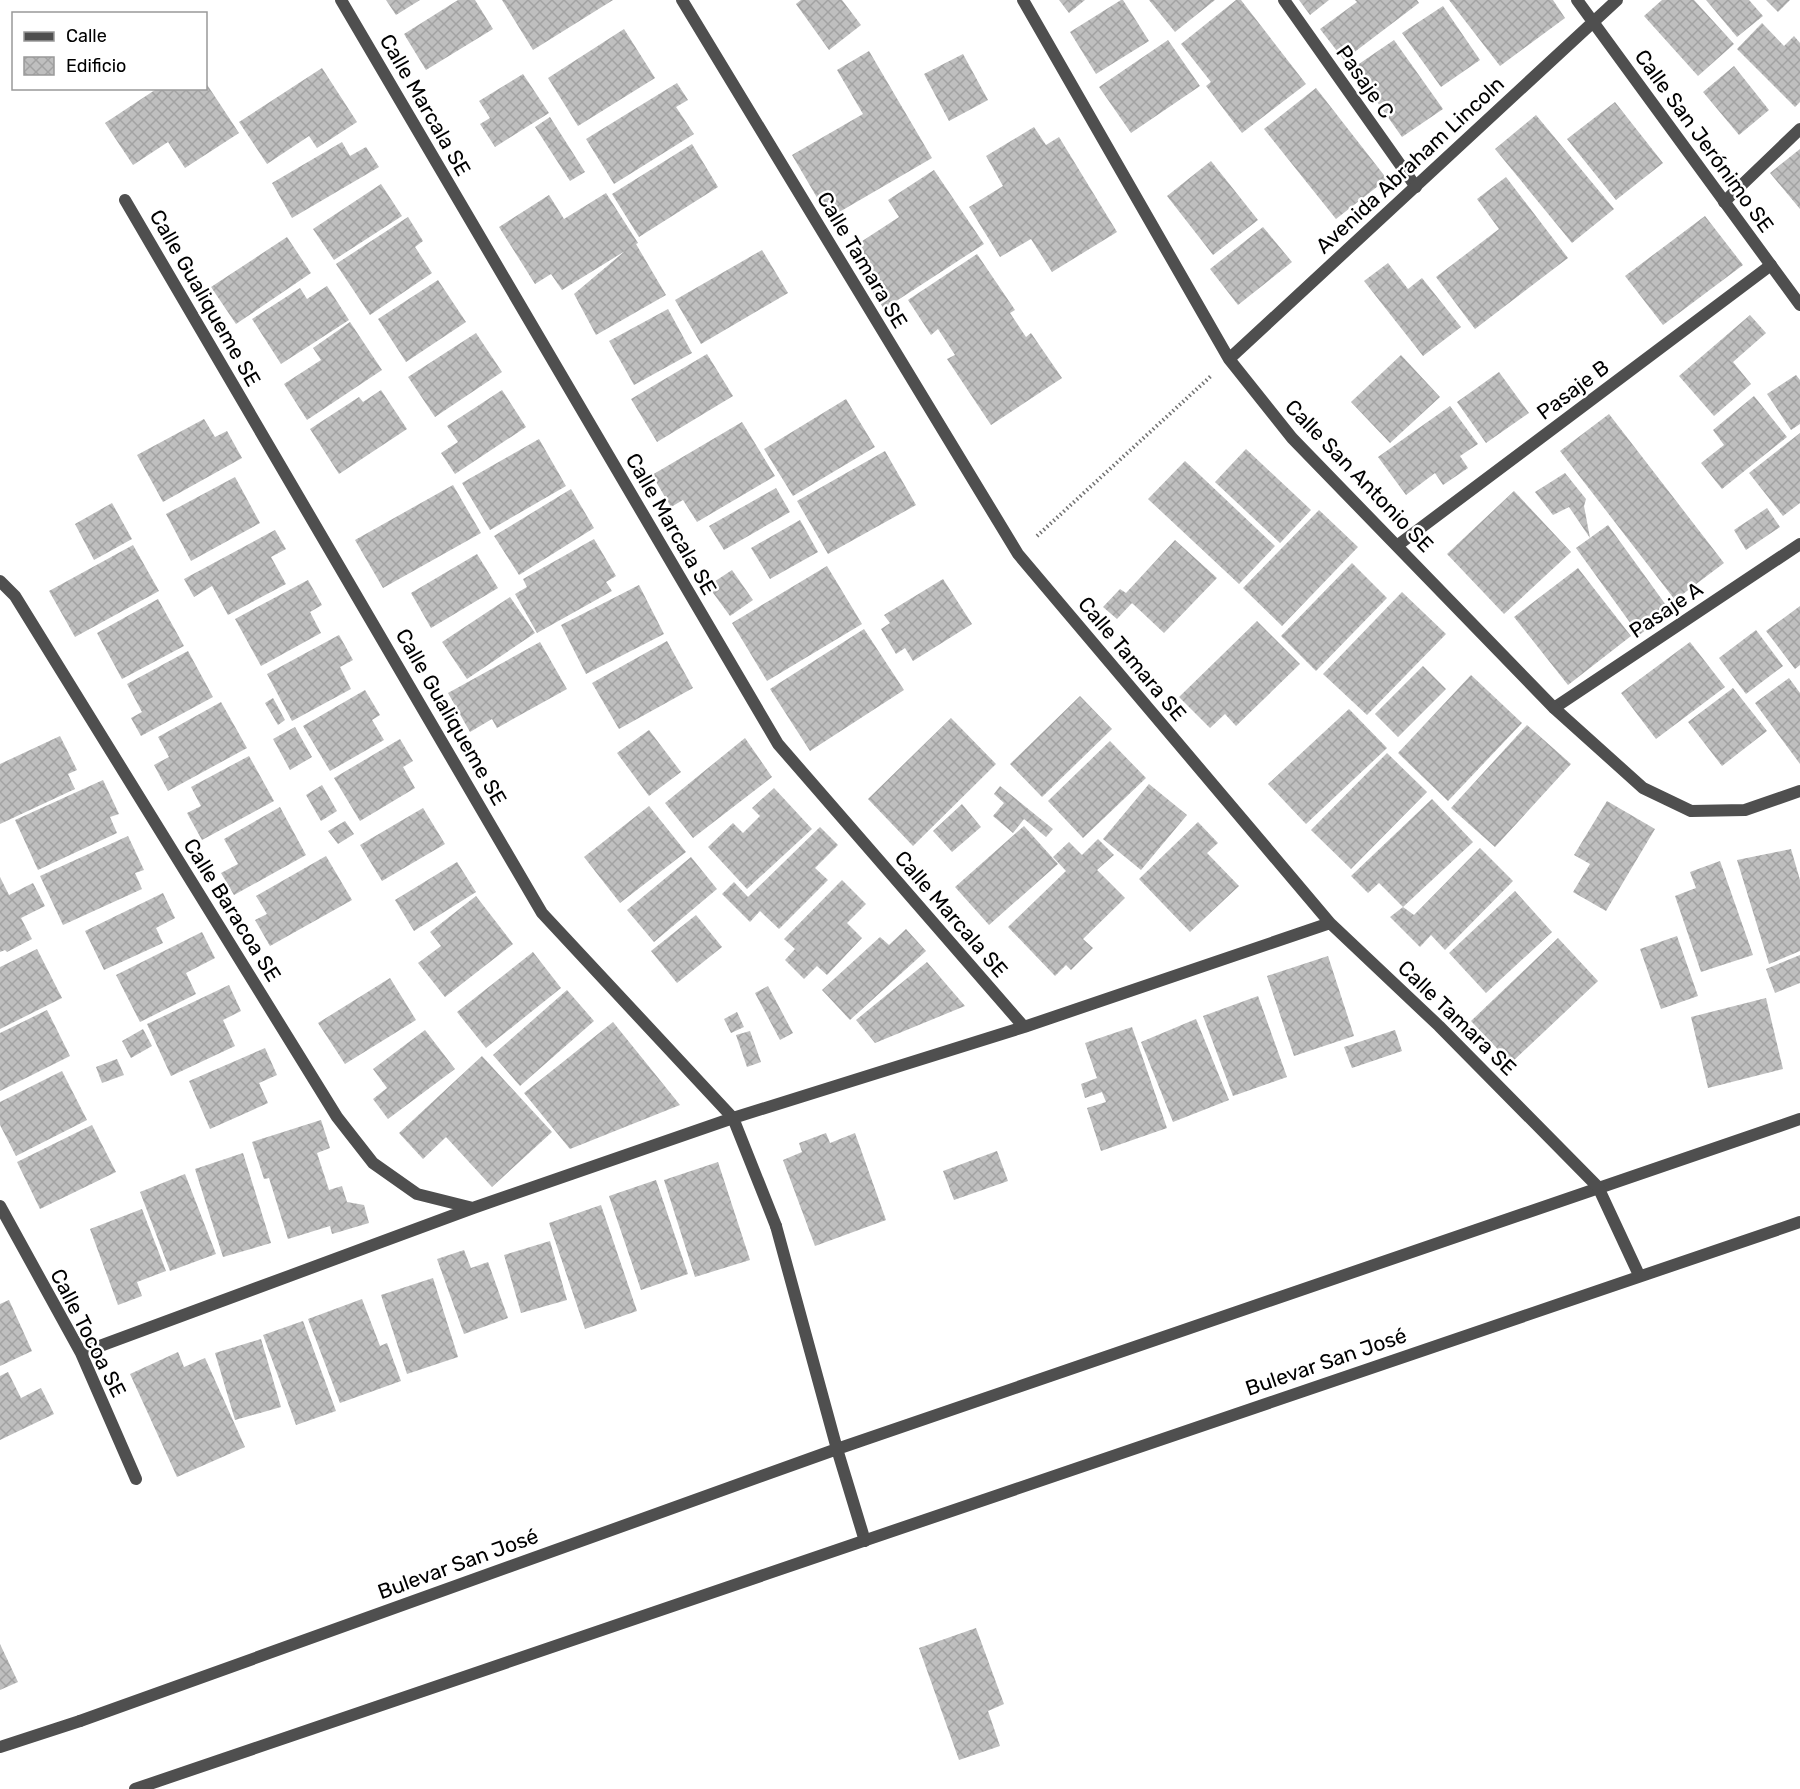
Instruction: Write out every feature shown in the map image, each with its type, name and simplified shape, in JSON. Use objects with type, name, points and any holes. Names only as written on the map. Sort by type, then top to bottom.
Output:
[{"type":"street","name":"Calle Marcala SE","points":[[341,0],[778,744],[1024,1027]]},
{"type":"street","name":"Calle Tamara SE","points":[[682,0],[1018,554],[1330,923],[1439,1026],[1598,1187],[1640,1275]]},
{"type":"street","name":"Calle San Antonio SE","points":[[1023,0],[1229,359],[1292,438],[1554,708],[1643,788],[1691,811],[1745,810],[1800,791]]},
{"type":"street","name":"Pasaje C","points":[[1284,0],[1416,187]]},
{"type":"street","name":"Calle San Jerónimo SE","points":[[1577,0],[1800,305]]},
{"type":"street","name":"Avenida Abraham Lincoln","points":[[1229,359],[1617,0]]},
{"type":"street","points":[[1724,202],[1800,129]]},
{"type":"street","name":"Calle Gualiqueme SE","points":[[125,200],[542,913],[733,1118],[776,1226],[837,1449]]},
{"type":"street","name":"Pasaje B","points":[[1398,545],[1771,265]]},
{"type":"street","name":"Pasaje A","points":[[1554,708],[1800,544]]},
{"type":"street","name":"Calle Baracoa SE","points":[[0,581],[15,596],[337,1117],[373,1163],[417,1194],[473,1208]]},
{"type":"street","points":[[81,1353],[473,1208],[733,1118],[1024,1027],[1330,923]]},
{"type":"street","points":[[1598,1187],[1800,1119]]},
{"type":"street","name":"Bulevar San José","points":[[0,1747],[837,1449],[1598,1187]]},
{"type":"street","name":"Calle Tocoa SE","points":[[0,1206],[81,1353],[136,1479]]},
{"type":"street","name":"Bulevar San José","points":[[135,1789],[1800,1222]]},
{"type":"street","points":[[837,1449],[865,1541]]},
{"type":"path","points":[[1018,554],[1229,359]]},
{"type":"building","points":[[386,0],[420,0],[396,15]]},
{"type":"building","points":[[458,0],[475,0],[493,29],[426,70],[404,34]]},
{"type":"building","points":[[502,0],[613,0],[533,50]]},
{"type":"building","points":[[801,0],[842,0],[861,25],[829,50],[796,4]]},
{"type":"building","points":[[1059,0],[1085,0],[1069,13]]},
{"type":"building","points":[[1121,0],[1149,41],[1096,74],[1070,32]]},
{"type":"building","points":[[1149,0],[1215,0],[1175,32]]},
{"type":"building","points":[[1236,0],[1241,0],[1306,84],[1242,133],[1206,86],[1211,82],[1181,44]]},
{"type":"building","points":[[1299,0],[1329,0],[1310,15]]},
{"type":"building","points":[[1355,0],[1417,0],[1419,3],[1344,60],[1320,29],[1357,2]]},
{"type":"building","points":[[1449,0],[1553,0],[1565,18],[1500,66]]},
{"type":"building","points":[[1662,0],[1694,0],[1734,44],[1698,76],[1644,16]]},
{"type":"building","points":[[1706,0],[1749,0],[1763,16],[1737,37]]},
{"type":"building","points":[[1766,0],[1790,0],[1778,12]]},
{"type":"building","points":[[1443,6],[1480,60],[1441,87],[1402,33]]},
{"type":"building","points":[[1762,23],[1784,46],[1794,36],[1800,43],[1800,102],[1795,107],[1737,49]]},
{"type":"building","points":[[624,29],[655,78],[578,126],[548,78]]},
{"type":"building","points":[[1168,40],[1200,86],[1131,133],[1099,87]]},
{"type":"building","points":[[1394,40],[1443,109],[1402,137],[1353,68]]},
{"type":"building","points":[[869,51],[932,158],[829,218],[792,155],[863,114],[837,70]]},
{"type":"building","points":[[963,54],[988,100],[949,121],[924,74]]},
{"type":"building","points":[[1734,66],[1769,110],[1739,135],[1703,92]]},
{"type":"building","points":[[322,68],[357,122],[317,148],[309,136],[267,164],[239,122]]},
{"type":"building","points":[[523,74],[549,113],[495,147],[480,124],[490,118],[479,101]]},
{"type":"building","points":[[677,83],[688,100],[676,107],[694,134],[614,184],[586,139]]},
{"type":"building","points":[[207,85],[239,133],[185,168],[168,142],[133,165],[105,123],[155,90],[207,90]]},
{"type":"building","points":[[1316,88],[1387,179],[1336,219],[1264,129]]},
{"type":"building","points":[[1615,102],[1663,163],[1616,200],[1567,139]]},
{"type":"building","points":[[1536,115],[1614,209],[1572,243],[1495,149]]},
{"type":"building","points":[[550,117],[585,172],[570,181],[535,127]]},
{"type":"building","points":[[1034,127],[1046,145],[1059,137],[1117,232],[1052,272],[1031,239],[1000,257],[969,207],[1003,186],[986,156]]},
{"type":"building","points":[[342,142],[350,156],[366,147],[379,167],[292,218],[272,183]]},
{"type":"building","points":[[692,144],[718,187],[639,237],[612,194]]},
{"type":"building","points":[[1800,149],[1800,209],[1770,173]]},
{"type":"building","points":[[1211,161],[1258,220],[1213,255],[1167,196]]},
{"type":"building","points":[[934,170],[984,244],[884,309],[847,251],[899,217],[888,200]]},
{"type":"building","points":[[1506,177],[1568,258],[1475,329],[1436,277],[1499,229],[1477,199]]},
{"type":"building","points":[[381,184],[402,216],[334,260],[313,229]]},
{"type":"building","points":[[606,193],[638,243],[636,244],[666,295],[596,335],[574,294],[625,251],[562,290],[551,274],[535,284],[499,227],[549,195],[564,219]]},
{"type":"building","points":[[1705,216],[1743,265],[1663,325],[1625,276]]},
{"type":"building","points":[[408,217],[423,241],[415,247],[432,273],[370,315],[336,264]]},
{"type":"building","points":[[1263,227],[1292,262],[1238,305],[1210,269]]},
{"type":"building","points":[[287,237],[311,273],[236,324],[211,287]]},
{"type":"building","points":[[762,250],[788,293],[701,344],[675,300]]},
{"type":"building","points":[[977,254],[1015,310],[1010,313],[1026,337],[1031,333],[1062,378],[991,425],[947,359],[955,355],[938,329],[931,335],[908,300]]},
{"type":"building","points":[[1388,263],[1408,289],[1422,278],[1461,327],[1423,356],[1364,281]]},
{"type":"building","points":[[438,280],[466,322],[406,362],[378,319]]},
{"type":"building","points":[[327,286],[349,320],[281,364],[252,319],[300,288],[307,299]]},
{"type":"building","points":[[668,309],[692,353],[634,385],[609,341]]},
{"type":"building","points":[[1750,315],[1766,333],[1733,362],[1751,384],[1714,416],[1679,376]]},
{"type":"building","points":[[350,322],[382,370],[307,420],[284,384],[321,360],[313,348]]},
{"type":"building","points":[[476,333],[502,372],[435,417],[408,377]]},
{"type":"building","points":[[707,354],[733,396],[657,442],[631,399]]},
{"type":"building","points":[[1401,355],[1440,397],[1390,443],[1351,402]]},
{"type":"building","points":[[1499,372],[1529,413],[1486,443],[1457,402]]},
{"type":"building","points":[[1796,375],[1800,380],[1800,424],[1791,430],[1767,394]]},
{"type":"building","points":[[381,390],[407,429],[339,474],[310,429],[359,397],[363,402]]},
{"type":"building","points":[[502,390],[526,427],[455,474],[441,453],[458,442],[447,426]]},
{"type":"building","points":[[1754,396],[1787,437],[1722,489],[1701,463],[1724,445],[1713,430]]},
{"type":"building","points":[[846,399],[875,447],[793,496],[764,449]]},
{"type":"building","points":[[1450,406],[1478,444],[1460,456],[1468,468],[1443,485],[1435,473],[1406,495],[1378,457]]},
{"type":"building","points":[[1609,414],[1724,563],[1675,600],[1560,451]]},
{"type":"building","points":[[204,419],[215,437],[227,431],[242,458],[163,502],[137,455]]},
{"type":"building","points":[[742,422],[775,476],[697,522],[683,500],[671,507],[652,475]]},
{"type":"building","points":[[1800,433],[1800,503],[1783,516],[1749,473]]},
{"type":"building","points":[[539,439],[566,486],[490,530],[462,483]]},
{"type":"building","points":[[1246,449],[1311,510],[1280,543],[1215,482]]},
{"type":"building","points":[[885,451],[916,505],[828,554],[797,501]]},
{"type":"building","points":[[1185,461],[1275,546],[1239,584],[1148,499]]},
{"type":"building","points":[[1565,473],[1586,499],[1584,506],[1590,538],[1569,507],[1553,515],[1535,492]]},
{"type":"building","points":[[235,477],[260,523],[191,561],[166,514]]},
{"type":"building","points":[[453,485],[481,533],[383,588],[355,540]]},
{"type":"building","points":[[776,488],[790,512],[724,550],[709,526]]},
{"type":"building","points":[[571,489],[594,528],[519,575],[494,536]]},
{"type":"building","points":[[1514,491],[1571,552],[1504,614],[1447,554]]},
{"type":"building","points":[[112,503],[132,539],[94,560],[75,524]]},
{"type":"building","points":[[1767,508],[1780,527],[1746,550],[1734,530]]},
{"type":"building","points":[[1319,510],[1358,547],[1282,626],[1243,588]]},
{"type":"building","points":[[800,520],[818,552],[770,579],[751,548]]},
{"type":"building","points":[[1608,525],[1671,612],[1639,635],[1576,548]]},
{"type":"building","points":[[275,530],[286,549],[271,557],[286,584],[228,615],[212,586],[194,597],[184,579]]},
{"type":"building","points":[[594,539],[616,576],[606,582],[612,591],[537,633],[515,594],[527,587],[523,579]]},
{"type":"building","points":[[1175,540],[1217,578],[1164,633],[1132,603],[1117,619],[1103,607],[1120,589],[1126,593]]},
{"type":"building","points":[[133,545],[159,591],[75,637],[49,591]]},
{"type":"building","points":[[477,554],[498,588],[431,628],[411,593]]},
{"type":"building","points":[[1352,563],[1387,598],[1316,671],[1281,636]]},
{"type":"building","points":[[827,566],[862,624],[767,681],[732,623]]},
{"type":"building","points":[[1578,568],[1631,636],[1568,685],[1514,617]]},
{"type":"building","points":[[732,570],[753,600],[730,616],[708,586]]},
{"type":"building","points":[[943,579],[972,624],[913,661],[905,648],[896,654],[881,629],[890,623],[884,615]]},
{"type":"building","points":[[308,580],[322,605],[310,612],[321,633],[261,666],[235,619]]},
{"type":"building","points":[[639,585],[664,634],[586,674],[561,625]]},
{"type":"building","points":[[1402,592],[1446,634],[1367,715],[1323,674]]},
{"type":"building","points":[[510,597],[535,633],[467,679],[442,642]]},
{"type":"building","points":[[158,599],[184,646],[122,679],[97,633]]},
{"type":"building","points":[[1800,606],[1800,665],[1795,669],[1766,631]]},
{"type":"building","points":[[1257,621],[1300,664],[1236,726],[1225,714],[1210,728],[1179,697]]},
{"type":"building","points":[[864,629],[904,690],[810,751],[770,689]]},
{"type":"building","points":[[1756,630],[1783,666],[1746,694],[1719,658]]},
{"type":"building","points":[[339,635],[353,660],[340,667],[351,689],[292,721],[267,674]]},
{"type":"building","points":[[667,641],[693,688],[619,729],[592,683]]},
{"type":"building","points":[[540,642],[567,689],[497,728],[492,719],[470,732],[448,693]]},
{"type":"building","points":[[1690,642],[1725,687],[1656,739],[1621,693]]},
{"type":"building","points":[[188,651],[213,697],[141,736],[131,718],[142,712],[127,684]]},
{"type":"building","points":[[1423,666],[1446,689],[1398,737],[1375,714]]},
{"type":"building","points":[[1471,675],[1522,723],[1448,801],[1398,753]]},
{"type":"building","points":[[1789,678],[1800,693],[1800,764],[1755,703]]},
{"type":"building","points":[[1733,688],[1767,731],[1722,766],[1688,722]]},
{"type":"building","points":[[365,690],[380,715],[372,720],[384,740],[330,771],[303,726]]},
{"type":"building","points":[[1080,696],[1112,729],[1042,797],[1010,764]]},
{"type":"building","points":[[273,698],[285,720],[278,725],[265,703]]},
{"type":"building","points":[[221,702],[247,748],[168,791],[154,765],[169,757],[158,737]]},
{"type":"building","points":[[1349,709],[1387,748],[1306,824],[1268,784]]},
{"type":"building","points":[[951,718],[996,764],[913,846],[868,799]]},
{"type":"building","points":[[1527,725],[1571,764],[1495,847],[1451,808]]},
{"type":"building","points":[[295,727],[312,757],[290,770],[273,739]]},
{"type":"building","points":[[649,730],[681,772],[649,796],[617,753]]},
{"type":"building","points":[[60,736],[77,770],[68,774],[75,789],[0,824],[0,764]]},
{"type":"building","points":[[745,738],[772,777],[693,838],[665,803]]},
{"type":"building","points":[[400,739],[413,761],[403,767],[415,788],[360,821],[334,778]]},
{"type":"building","points":[[1110,741],[1146,778],[1083,838],[1048,801]]},
{"type":"building","points":[[1387,753],[1427,792],[1351,869],[1311,830]]},
{"type":"building","points":[[249,756],[274,801],[202,840],[187,813],[201,806],[191,787]]},
{"type":"building","points":[[103,780],[119,814],[110,817],[117,833],[38,870],[15,820]]},
{"type":"building","points":[[1149,784],[1187,815],[1141,870],[1103,839]]},
{"type":"building","points":[[322,785],[337,811],[321,821],[306,795]]},
{"type":"building","points":[[1000,786],[1053,829],[1046,837],[1024,819],[1013,833],[993,816],[1004,803],[994,794]]},
{"type":"building","points":[[774,788],[812,829],[747,889],[708,847],[733,823],[743,833],[760,816],[752,808]]},
{"type":"building","points":[[1432,799],[1473,842],[1403,907],[1379,883],[1368,893],[1351,876]]},
{"type":"building","points":[[1607,801],[1655,829],[1606,911],[1573,892],[1590,864],[1574,855]]},
{"type":"building","points":[[962,804],[981,827],[952,852],[933,831]]},
{"type":"building","points":[[649,806],[686,852],[620,903],[584,857]]},
{"type":"building","points":[[280,807],[306,855],[234,895],[221,873],[238,864],[224,839]]},
{"type":"building","points":[[423,808],[445,844],[382,881],[360,845]]},
{"type":"building","points":[[345,821],[354,834],[338,844],[328,831]]},
{"type":"building","points":[[1198,822],[1218,843],[1207,853],[1239,886],[1190,932],[1139,879]]},
{"type":"building","points":[[1024,826],[1058,864],[989,925],[955,887]]},
{"type":"building","points":[[820,827],[838,845],[815,868],[828,880],[779,929],[760,911],[750,922],[722,894],[734,882],[748,897]]},
{"type":"building","points":[[128,836],[144,870],[135,873],[142,889],[63,925],[40,876]]},
{"type":"building","points":[[1098,839],[1114,855],[1097,870],[1125,898],[1083,939],[1093,948],[1071,970],[1066,965],[1055,976],[1008,927],[1066,871],[1053,857],[1069,842],[1082,855]]},
{"type":"building","points":[[1480,848],[1513,881],[1445,950],[1431,935],[1420,947],[1390,917],[1403,907],[1414,915]]},
{"type":"building","points":[[1791,849],[1800,880],[1800,951],[1769,964],[1737,860]]},
{"type":"building","points":[[326,856],[352,900],[270,946],[255,920],[267,914],[256,896]]},
{"type":"building","points":[[691,857],[717,889],[654,942],[627,910]]},
{"type":"building","points":[[1720,861],[1753,955],[1701,972],[1675,896],[1696,888],[1690,872]]},
{"type":"building","points":[[457,862],[476,892],[414,931],[395,900]]},
{"type":"building","points":[[0,877],[9,895],[33,883],[45,906],[21,918],[32,939],[7,952],[5,950],[0,952]]},
{"type":"building","points":[[842,880],[866,904],[847,923],[862,938],[827,975],[817,966],[804,979],[785,960],[795,949],[784,939]]},
{"type":"building","points":[[1515,891],[1552,932],[1486,993],[1449,953]]},
{"type":"building","points":[[163,893],[175,918],[156,928],[163,943],[104,970],[85,931]]},
{"type":"building","points":[[476,896],[513,944],[445,997],[418,963],[441,946],[430,932]]},
{"type":"building","points":[[696,915],[722,947],[677,983],[651,951]]},
{"type":"building","points":[[906,929],[926,951],[850,1020],[822,990],[880,937],[889,945]]},
{"type":"building","points":[[202,932],[215,958],[186,973],[196,994],[140,1022],[116,975]]},
{"type":"building","points":[[1677,936],[1698,996],[1661,1009],[1640,949]]},
{"type":"building","points":[[1558,938],[1598,981],[1511,1063],[1471,1021]]},
{"type":"building","points":[[37,949],[62,998],[0,1029],[0,967]]},
{"type":"building","points":[[533,952],[561,988],[486,1048],[457,1012]]},
{"type":"building","points":[[1800,955],[1800,983],[1775,993],[1766,969]]},
{"type":"building","points":[[1328,956],[1354,1036],[1294,1056],[1267,976]]},
{"type":"building","points":[[927,962],[965,1006],[875,1043],[856,1020]]},
{"type":"building","points":[[390,978],[416,1020],[345,1064],[318,1023]]},
{"type":"building","points":[[229,985],[241,1011],[223,1020],[235,1046],[171,1076],[147,1024]]},
{"type":"building","points":[[768,986],[793,1033],[780,1040],[755,993]]},
{"type":"building","points":[[567,990],[594,1021],[520,1086],[493,1055]]},
{"type":"building","points":[[1258,996],[1287,1077],[1233,1096],[1203,1016]]},
{"type":"building","points":[[1766,998],[1783,1069],[1708,1088],[1691,1017]]},
{"type":"building","points":[[47,1010],[70,1056],[0,1091],[0,1033]]},
{"type":"building","points":[[737,1012],[744,1027],[731,1033],[724,1019]]},
{"type":"building","points":[[1196,1019],[1229,1100],[1173,1122],[1141,1042]]},
{"type":"building","points":[[613,1022],[680,1105],[570,1149],[524,1093]]},
{"type":"building","points":[[1132,1027],[1167,1128],[1101,1151],[1087,1108],[1106,1102],[1102,1092],[1085,1098],[1081,1084],[1097,1078],[1085,1043]]},
{"type":"building","points":[[143,1029],[152,1046],[131,1058],[122,1041]]},
{"type":"building","points":[[425,1030],[455,1069],[388,1119],[373,1099],[387,1088],[373,1069]]},
{"type":"building","points":[[1395,1030],[1402,1051],[1352,1068],[1344,1047]]},
{"type":"building","points":[[750,1031],[761,1062],[747,1067],[736,1035]]},
{"type":"building","points":[[265,1048],[277,1075],[259,1083],[268,1103],[210,1129],[189,1081]]},
{"type":"building","points":[[482,1056],[552,1132],[492,1187],[446,1137],[423,1159],[399,1133]]},
{"type":"building","points":[[117,1059],[124,1075],[102,1083],[96,1067]]},
{"type":"building","points":[[62,1071],[87,1120],[16,1156],[0,1125],[0,1102]]},
{"type":"building","points":[[321,1120],[330,1148],[317,1153],[329,1190],[342,1186],[347,1202],[364,1205],[369,1223],[332,1234],[330,1226],[288,1239],[269,1178],[264,1179],[252,1142]]},
{"type":"building","points":[[92,1125],[116,1172],[40,1209],[17,1162]]},
{"type":"building","points":[[826,1133],[830,1143],[855,1133],[886,1220],[815,1246],[783,1160],[802,1152],[799,1143]]},
{"type":"building","points":[[997,1151],[1008,1181],[954,1200],[943,1171]]},
{"type":"building","points":[[243,1153],[271,1243],[223,1257],[195,1169]]},
{"type":"building","points":[[718,1162],[750,1260],[695,1277],[664,1180]]},
{"type":"building","points":[[185,1174],[216,1254],[170,1271],[140,1192]]},
{"type":"building","points":[[656,1180],[688,1274],[641,1290],[609,1196]]},
{"type":"building","points":[[601,1205],[637,1311],[585,1329],[549,1223]]},
{"type":"building","points":[[142,1209],[166,1271],[137,1282],[142,1296],[118,1305],[90,1229]]},
{"type":"building","points":[[550,1241],[567,1300],[521,1313],[504,1255]]},
{"type":"building","points":[[464,1250],[471,1268],[488,1262],[508,1318],[464,1334],[437,1259]]},
{"type":"building","points":[[433,1278],[458,1357],[407,1374],[381,1295]]},
{"type":"building","points":[[362,1299],[380,1346],[387,1343],[401,1381],[340,1403],[308,1319]]},
{"type":"building","points":[[9,1300],[32,1351],[0,1366],[0,1304]]},
{"type":"building","points":[[303,1321],[336,1411],[296,1425],[263,1335]]},
{"type":"building","points":[[261,1339],[281,1407],[235,1420],[215,1353]]},
{"type":"building","points":[[178,1352],[184,1367],[205,1358],[245,1447],[177,1477],[130,1374]]},
{"type":"building","points":[[8,1372],[21,1398],[41,1388],[54,1414],[0,1440],[0,1376]]},
{"type":"building","points":[[976,1628],[1004,1704],[988,1711],[1000,1746],[959,1760],[919,1648]]},
{"type":"building","points":[[0,1644],[18,1682],[0,1690]]}]
